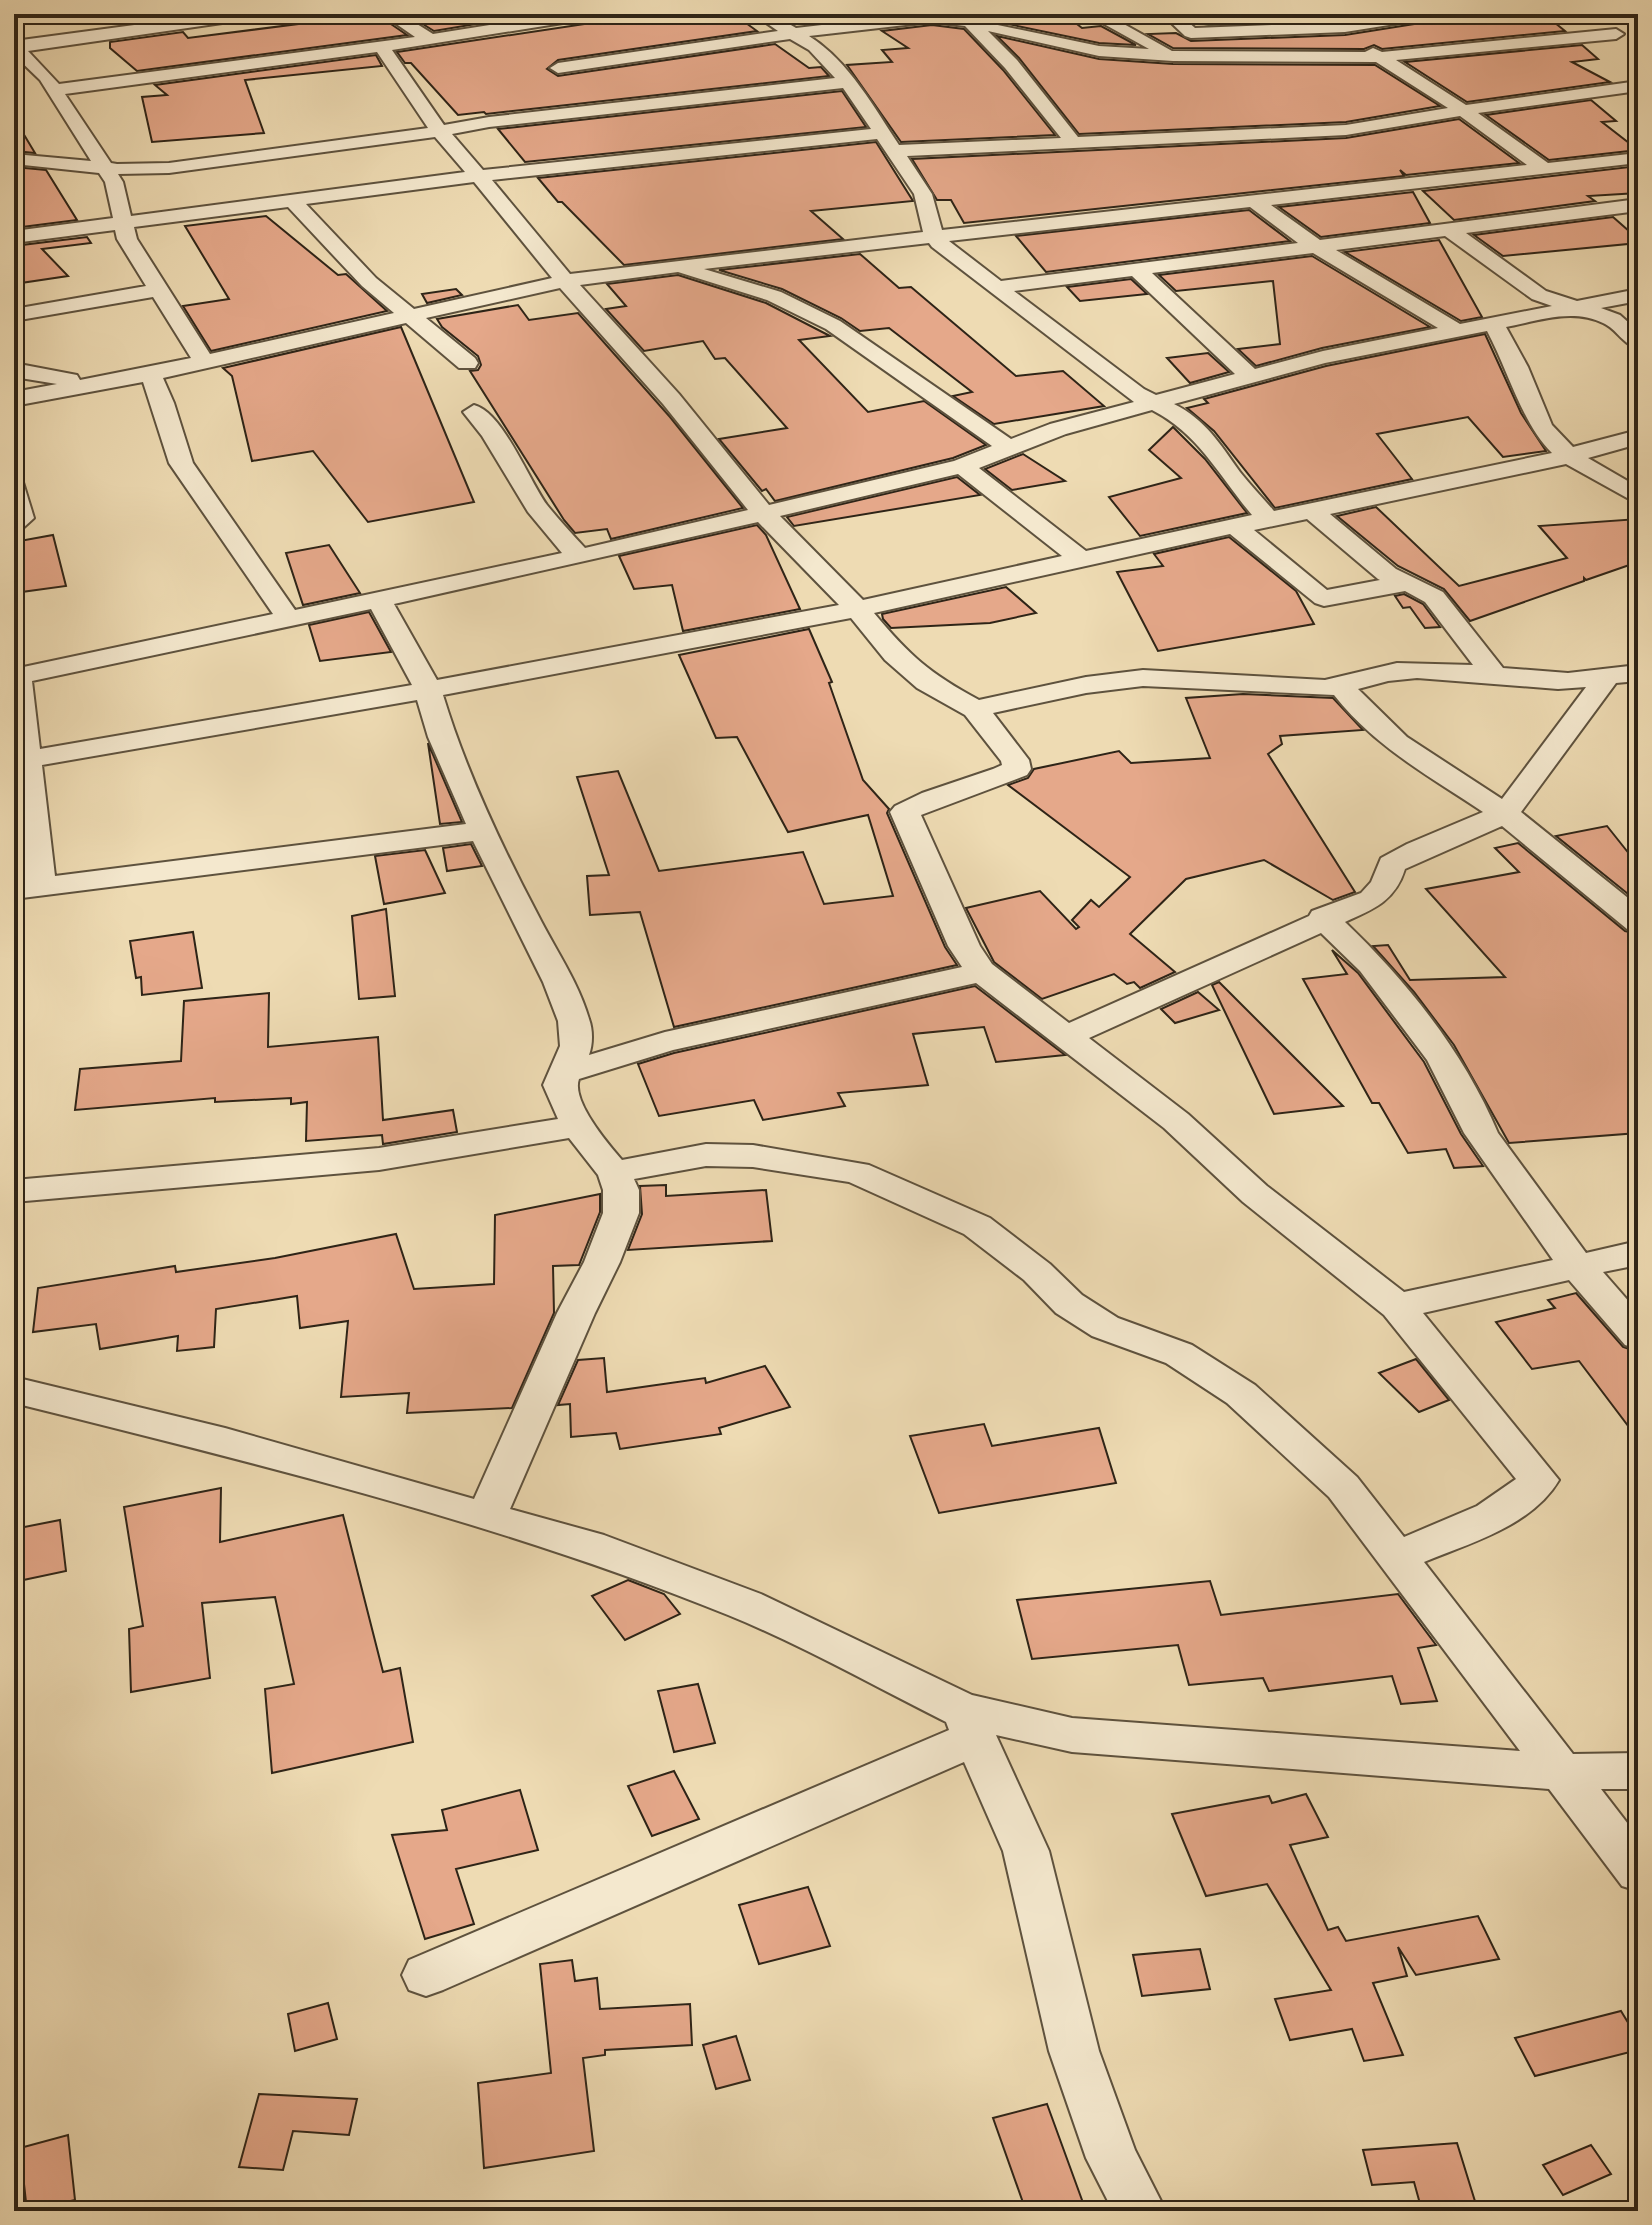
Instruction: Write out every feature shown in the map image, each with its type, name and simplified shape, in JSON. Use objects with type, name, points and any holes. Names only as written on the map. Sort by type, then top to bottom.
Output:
[{"type":"street","points":[[15,47],[177,18],[250,14]]},
{"type":"street","points":[[390,14],[429,39]]},
{"type":"street","points":[[761,14],[815,47],[848,82],[923,194],[934,236],[1136,394],[1182,417],[1209,441],[1232,477],[1269,520]]},
{"type":"street","points":[[1094,14],[1173,56]]},
{"type":"street","points":[[1170,14],[1191,33]]},
{"type":"street","points":[[1207,56],[1187,35],[1345,27],[1427,14]]},
{"type":"street","points":[[55,90],[381,46],[578,15]]},
{"type":"street","points":[[558,68],[932,17],[970,22],[1099,51],[1173,56],[1377,57],[1616,34]]},
{"type":"street","points":[[1595,21],[1632,45]]},
{"type":"street","points":[[970,22],[1011,64],[1073,142]]},
{"type":"street","points":[[1345,27],[1377,57],[1462,110],[1545,169]]},
{"type":"street","points":[[381,46],[440,132],[565,281],[671,399],[763,513],[857,609],[894,654],[926,682],[975,709],[1015,760],[1017,769],[1003,777],[918,804],[905,812],[964,946],[981,971],[1176,1121],[1255,1194],[1397,1306],[1539,1480],[1530,1492],[1482,1520],[1395,1557]]},
{"type":"street","points":[[15,47],[55,90],[114,182],[127,239],[204,362]]},
{"type":"street","points":[[14,159],[103,167],[169,168],[440,132],[478,124],[848,82]]},
{"type":"street","points":[[897,151],[1346,130],[1462,110],[1638,86]]},
{"type":"street","points":[[588,111],[631,160]]},
{"type":"street","points":[[14,237],[479,176],[884,133]]},
{"type":"street","points":[[14,399],[150,374],[565,281],[934,236],[1638,158]]},
{"type":"street","points":[[1573,165],[1636,206]]},
{"type":"street","points":[[293,200],[333,246],[409,317],[467,363]]},
{"type":"street","points":[[1254,201],[1314,245],[1454,329]]},
{"type":"street","points":[[998,287],[1636,206]]},
{"type":"street","points":[[1447,228],[1539,295],[1613,319],[1638,342]]},
{"type":"street","points":[[675,266],[802,307],[833,325],[1009,448]]},
{"type":"street","points":[[1135,268],[1250,376]]},
{"type":"street","points":[[14,315],[161,289]]},
{"type":"street","points":[[483,831],[28,888],[25,760],[16,676],[579,557],[962,466],[1058,429],[1323,357],[1638,295]]},
{"type":"street","points":[[1493,323],[1517,367],[1541,427],[1569,456],[1638,497]]},
{"type":"street","points":[[14,370],[90,384]]},
{"type":"street","points":[[150,374],[163,403],[181,463],[289,619]]},
{"type":"street","points":[[474,412],[492,433],[536,507],[579,557]]},
{"type":"street","points":[[25,760],[428,690],[857,609],[1569,456],[1638,437]]},
{"type":"street","points":[[962,466],[1083,560]]},
{"type":"street","points":[[14,484],[22,518],[14,523]]},
{"type":"street","points":[[1312,511],[1387,574],[1434,597],[1493,673]]},
{"type":"street","points":[[1235,526],[1324,598],[1405,583]]},
{"type":"street","points":[[378,599],[428,690],[442,737],[483,831],[522,914],[559,982],[574,1021],[576,1046],[560,1085],[567,1107],[578,1126],[614,1172],[621,1190],[621,1213],[487,1516]]},
{"type":"street","points":[[975,709],[1086,685],[1143,678],[1293,688],[1342,687],[1365,677],[1396,671],[1450,669],[1556,681],[1638,673]]},
{"type":"street","points":[[1067,1036],[1323,918],[1372,899],[1385,885],[1392,864],[1417,850],[1505,814],[1608,676]]},
{"type":"street","points":[[1342,687],[1357,708],[1395,744],[1505,814],[1638,922]]},
{"type":"street","points":[[1323,918],[1371,964],[1442,1058],[1481,1133],[1510,1177],[1577,1266],[1638,1336]]},
{"type":"street","points":[[564,1073],[665,1042],[930,985],[981,971]]},
{"type":"street","points":[[14,1191],[393,1158],[578,1126]]},
{"type":"street","points":[[614,1172],[706,1155],[753,1156],[857,1173],[977,1226],[1037,1272],[1069,1304],[1105,1327],[1179,1354],[1241,1394],[1343,1487],[1638,1872]]},
{"type":"street","points":[[1397,1306],[1638,1253]]},
{"type":"street","points":[[14,1390],[225,1442],[589,1546],[746,1605],[969,1724],[1072,1735],[1559,1772],[1638,1771]]},
{"type":"street","points":[[426,1975],[969,1724]]},
{"type":"street","points":[[969,1724],[1026,1851],[1074,2051],[1112,2158],[1140,2211]]},
{"type":"green space","points":[[1176,14],[1405,14],[1320,26],[1256,30],[1199,23]]},
{"type":"building","points":[[315,14],[365,14],[373,21],[385,20],[407,35],[137,71],[110,48],[110,42],[183,32],[188,38],[322,21]]},
{"type":"building","points":[[475,14],[488,22],[434,31],[410,16]]},
{"type":"building","points":[[651,14],[680,14],[693,24],[739,18],[757,31],[558,60],[547,69],[558,76],[775,44],[809,68],[821,67],[829,76],[458,115],[411,63],[405,63],[397,52]]},
{"type":"building","points":[[960,14],[1000,14],[1000,22],[1068,17],[1082,28],[1101,26],[1136,45],[1099,43]]},
{"type":"building","points":[[1544,14],[1565,31],[1382,49],[1374,45],[1364,49],[1173,48],[1148,34],[1176,33],[1191,41],[1345,35],[1427,22]]},
{"type":"building","points":[[932,25],[964,29],[1003,70],[1055,135],[901,142],[847,65],[892,62],[882,50],[908,48],[882,31]]},
{"type":"building","points":[[997,36],[1099,59],[1173,64],[1375,65],[1440,106],[1346,122],[1079,134],[1019,58]]},
{"type":"building","points":[[1582,45],[1598,59],[1572,62],[1610,82],[1467,102],[1405,62]]},
{"type":"building","points":[[376,55],[382,66],[245,80],[264,133],[152,142],[142,97],[167,95],[155,85]]},
{"type":"building","points":[[842,91],[866,127],[525,162],[498,129]]},
{"type":"building","points":[[1591,100],[1616,121],[1602,122],[1638,150],[1549,160],[1486,115]]},
{"type":"building","points":[[14,118],[35,153],[14,151]]},
{"type":"building","points":[[1459,119],[1519,163],[1406,175],[1400,170],[1404,176],[964,223],[951,200],[937,200],[912,159],[1346,138]]},
{"type":"building","points":[[876,142],[913,201],[811,211],[843,239],[624,265],[562,202],[558,202],[538,178]]},
{"type":"building","points":[[1638,166],[1638,193],[1588,196],[1595,201],[1454,220],[1423,191]]},
{"type":"building","points":[[14,167],[46,170],[77,220],[14,228]]},
{"type":"building","points":[[1413,192],[1430,223],[1321,237],[1279,207]]},
{"type":"building","points":[[1249,210],[1290,241],[1046,272],[1016,236]]},
{"type":"building","points":[[266,216],[338,275],[346,274],[387,311],[211,351],[183,306],[229,299],[185,226]]},
{"type":"building","points":[[1613,217],[1638,239],[1638,243],[1503,256],[1474,235]]},
{"type":"building","points":[[87,237],[91,243],[42,249],[68,276],[14,284],[14,246]]},
{"type":"building","points":[[1439,240],[1482,317],[1461,321],[1345,252]]},
{"type":"building","points":[[860,254],[899,288],[911,287],[1016,376],[1063,371],[1104,406],[994,424],[953,396],[972,392],[889,328],[860,331],[841,318],[782,289],[719,270]]},
{"type":"building","points":[[1312,256],[1430,327],[1322,348],[1256,366],[1238,349],[1280,344],[1273,281],[1176,291],[1159,275]]},
{"type":"building","points":[[678,275],[766,303],[830,336],[799,340],[868,412],[924,401],[986,445],[953,458],[775,501],[766,489],[762,491],[719,439],[787,428],[725,358],[715,359],[703,341],[644,351],[606,309],[626,306],[607,284]]},
{"type":"building","points":[[1131,279],[1147,294],[1080,301],[1067,287]]},
{"type":"building","points":[[456,289],[462,295],[427,303],[422,294]]},
{"type":"building","points":[[518,305],[529,320],[578,313],[670,417],[743,508],[611,539],[607,529],[575,533],[470,371],[478,370],[481,365],[478,356],[442,327],[437,319]]},
{"type":"building","points":[[401,327],[474,502],[368,522],[313,451],[252,461],[232,376],[223,368]]},
{"type":"building","points":[[1485,334],[1521,413],[1546,451],[1503,457],[1468,417],[1377,434],[1412,479],[1275,508],[1214,431],[1187,408],[1208,403],[1204,399],[1326,366]]},
{"type":"building","points":[[1208,353],[1229,372],[1190,383],[1167,358]]},
{"type":"building","points":[[1173,427],[1205,459],[1247,513],[1140,536],[1109,497],[1181,478],[1149,450]]},
{"type":"building","points":[[1023,454],[1065,481],[1012,490],[985,469]]},
{"type":"building","points":[[957,477],[980,495],[794,526],[787,517]]},
{"type":"building","points":[[1376,507],[1459,586],[1567,558],[1539,526],[1638,519],[1638,562],[1586,580],[1584,578],[1584,581],[1470,621],[1444,589],[1398,566],[1337,516]]},
{"type":"building","points":[[757,525],[766,535],[800,609],[683,631],[672,585],[634,589],[619,556]]},
{"type":"building","points":[[53,535],[66,586],[14,593],[14,542]]},
{"type":"building","points":[[1229,537],[1296,591],[1314,624],[1158,651],[1117,572],[1163,566],[1154,554]]},
{"type":"building","points":[[329,545],[360,593],[303,605],[286,553]]},
{"type":"building","points":[[1006,587],[1036,613],[990,623],[891,628],[883,619],[882,614]]},
{"type":"building","points":[[1404,594],[1423,604],[1440,627],[1425,628],[1410,607],[1403,608],[1395,596]]},
{"type":"building","points":[[369,612],[391,652],[320,661],[309,625]]},
{"type":"building","points":[[809,629],[832,682],[829,683],[863,780],[889,809],[887,813],[945,947],[957,965],[674,1027],[640,912],[590,915],[587,876],[609,875],[577,777],[618,771],[659,871],[803,852],[824,904],[893,896],[868,815],[788,832],[737,737],[716,738],[679,655]]},
{"type":"building","points":[[1243,694],[1333,698],[1363,730],[1280,736],[1282,744],[1268,754],[1355,892],[1333,900],[1264,860],[1186,879],[1130,934],[1175,972],[1140,988],[1134,982],[1127,984],[1114,974],[1042,999],[994,962],[966,908],[1040,891],[1076,929],[1079,927],[1072,920],[1091,900],[1099,907],[1130,877],[1008,785],[1028,778],[1034,769],[1119,751],[1131,763],[1210,758],[1186,698]]},
{"type":"building","points":[[428,743],[462,822],[440,824]]},
{"type":"building","points":[[1607,826],[1638,865],[1638,902],[1556,836]]},
{"type":"building","points":[[1518,843],[1625,931],[1638,934],[1638,1133],[1509,1143],[1454,1045],[1414,992],[1373,946],[1388,945],[1410,980],[1505,977],[1426,889],[1519,872],[1495,848]]},
{"type":"building","points":[[471,844],[482,866],[447,871],[443,848]]},
{"type":"building","points":[[425,850],[445,893],[384,904],[375,856]]},
{"type":"building","points":[[386,909],[395,996],[359,999],[352,916]]},
{"type":"building","points":[[193,932],[202,988],[142,995],[141,977],[136,978],[130,941]]},
{"type":"building","points":[[1332,950],[1358,973],[1424,1062],[1461,1134],[1483,1166],[1454,1168],[1446,1149],[1408,1153],[1379,1103],[1372,1103],[1303,979],[1347,974]]},
{"type":"building","points":[[1219,982],[1343,1106],[1274,1114],[1212,985]]},
{"type":"building","points":[[975,986],[1065,1055],[996,1062],[984,1027],[913,1034],[928,1085],[838,1093],[845,1106],[763,1120],[754,1100],[659,1116],[638,1064],[674,1053]]},
{"type":"building","points":[[1198,992],[1219,1010],[1175,1023],[1161,1009]]},
{"type":"building","points":[[269,993],[268,1047],[378,1037],[383,1120],[453,1110],[457,1132],[383,1144],[382,1135],[306,1141],[307,1102],[291,1104],[291,1098],[215,1102],[215,1098],[75,1110],[80,1069],[181,1061],[184,1001]]},
{"type":"building","points":[[666,1185],[666,1196],[766,1190],[772,1241],[628,1250],[642,1214],[640,1186]]},
{"type":"building","points":[[600,1194],[600,1212],[579,1265],[553,1266],[554,1313],[512,1408],[407,1413],[409,1393],[341,1397],[348,1321],[300,1328],[297,1296],[216,1309],[214,1347],[177,1351],[178,1336],[100,1349],[96,1324],[33,1332],[38,1288],[175,1266],[176,1272],[275,1258],[396,1234],[414,1289],[494,1284],[495,1215]]},
{"type":"building","points":[[1576,1293],[1623,1347],[1638,1352],[1638,1439],[1579,1361],[1532,1369],[1496,1322],[1555,1308],[1548,1300]]},
{"type":"building","points":[[604,1358],[607,1392],[705,1378],[706,1383],[765,1366],[790,1407],[719,1428],[721,1434],[620,1449],[616,1433],[571,1437],[570,1404],[558,1405],[578,1360]]},
{"type":"building","points":[[1416,1359],[1449,1400],[1419,1412],[1379,1373]]},
{"type":"building","points":[[984,1424],[992,1446],[1099,1428],[1116,1483],[939,1513],[910,1436]]},
{"type":"building","points":[[221,1488],[220,1542],[343,1515],[383,1672],[400,1668],[413,1742],[272,1773],[265,1689],[294,1684],[275,1597],[202,1603],[210,1678],[131,1692],[129,1629],[143,1626],[124,1507]]},
{"type":"building","points":[[60,1520],[66,1571],[14,1582],[14,1529]]},
{"type":"building","points":[[628,1580],[664,1594],[680,1614],[625,1640],[592,1596]]},
{"type":"building","points":[[1210,1581],[1221,1615],[1398,1594],[1436,1645],[1418,1648],[1437,1701],[1401,1704],[1392,1676],[1269,1691],[1263,1678],[1189,1685],[1178,1645],[1032,1659],[1017,1600]]},
{"type":"building","points":[[698,1684],[715,1743],[674,1752],[658,1691]]},
{"type":"building","points":[[674,1771],[699,1819],[652,1836],[628,1786]]},
{"type":"building","points":[[520,1790],[538,1850],[456,1869],[474,1924],[425,1939],[392,1835],[447,1830],[442,1810]]},
{"type":"building","points":[[1306,1794],[1328,1837],[1290,1845],[1328,1930],[1338,1927],[1346,1941],[1478,1916],[1499,1959],[1416,1975],[1398,1947],[1407,1976],[1373,1983],[1403,2055],[1364,2061],[1352,2029],[1290,2040],[1275,1999],[1331,1990],[1267,1884],[1206,1896],[1172,1814],[1269,1796],[1272,1803]]},
{"type":"building","points":[[808,1887],[830,1946],[759,1964],[739,1905]]},
{"type":"building","points":[[1200,1949],[1210,1989],[1142,1996],[1133,1955]]},
{"type":"building","points":[[572,1960],[575,1981],[597,1978],[600,2009],[690,2004],[692,2045],[605,2050],[605,2055],[583,2058],[594,2151],[484,2168],[478,2083],[551,2073],[540,1964]]},
{"type":"building","points":[[328,2003],[337,2039],[295,2051],[288,2014]]},
{"type":"building","points":[[1621,2011],[1638,2039],[1638,2050],[1535,2076],[1515,2038]]},
{"type":"building","points":[[736,2036],[750,2080],[716,2089],[703,2045]]},
{"type":"building","points":[[259,2094],[357,2099],[349,2135],[293,2131],[283,2170],[239,2167]]},
{"type":"building","points":[[1047,2104],[1086,2211],[1026,2211],[993,2118]]},
{"type":"building","points":[[68,2135],[75,2200],[27,2211],[20,2148]]},
{"type":"building","points":[[1457,2143],[1478,2211],[1422,2211],[1414,2182],[1372,2185],[1363,2150]]},
{"type":"building","points":[[1591,2145],[1611,2174],[1563,2195],[1543,2165]]}]
